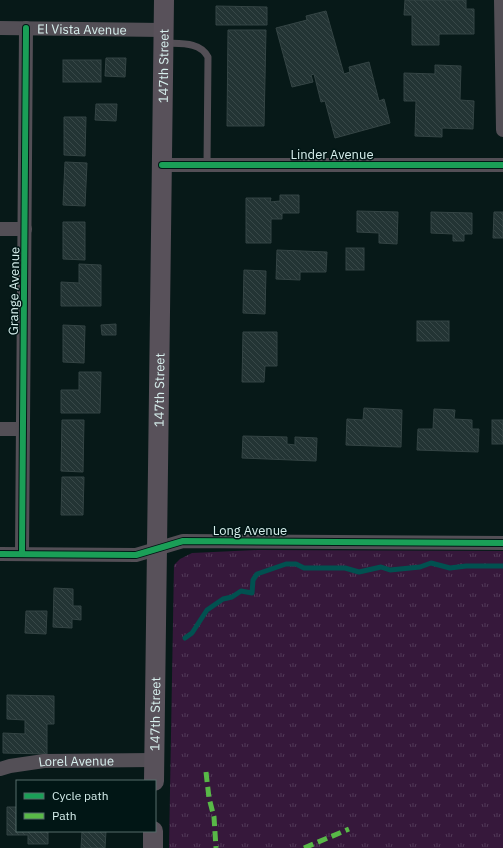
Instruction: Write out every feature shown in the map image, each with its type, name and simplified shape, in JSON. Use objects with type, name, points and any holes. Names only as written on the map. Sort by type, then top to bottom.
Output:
[{"type":"main road","name":"147th Street","points":[[154,780],[164,0]]},
{"type":"main road","points":[[153,832],[153,848]]},
{"type":"street","points":[[501,0],[503,130]]},
{"type":"street","name":"El Vista Avenue","points":[[0,28],[26,28],[164,37]]},
{"type":"street","name":"Grange Avenue","points":[[22,554],[26,28]]},
{"type":"street","name":"Linder Avenue","points":[[162,165],[503,166]]},
{"type":"street","points":[[0,229],[25,229]]},
{"type":"street","points":[[0,429],[23,429]]},
{"type":"street","name":"Long Avenue","points":[[0,554],[136,556],[183,541],[503,543]]},
{"type":"street","name":"Lorel Avenue","points":[[0,769],[44,761],[154,760]]},
{"type":"lane","points":[[164,37],[200,48],[208,57],[207,165]]},
{"type":"green space","points":[[258,550],[503,551],[503,848],[169,848],[174,565],[180,559],[192,553]]},
{"type":"building","points":[[405,0],[466,0],[466,9],[474,9],[474,34],[439,34],[439,45],[412,45],[412,15],[404,15]]},
{"type":"building","points":[[216,6],[267,7],[267,25],[216,25]]},
{"type":"building","points":[[326,11],[344,74],[350,72],[349,67],[369,62],[379,101],[384,99],[390,123],[335,138],[325,101],[321,102],[314,74],[311,75],[313,82],[292,87],[276,28],[307,20],[306,16]]},
{"type":"building","points":[[228,30],[266,30],[264,126],[227,126]]},
{"type":"building","points":[[106,58],[126,58],[125,77],[105,76]]},
{"type":"building","points":[[63,60],[101,60],[101,82],[63,82]]},
{"type":"building","points":[[435,65],[461,66],[460,100],[474,101],[473,129],[442,128],[442,137],[415,136],[416,101],[404,101],[404,73],[435,74]]},
{"type":"building","points":[[96,104],[117,104],[116,121],[95,120]]},
{"type":"building","points":[[64,117],[86,117],[85,156],[64,155]]},
{"type":"building","points":[[65,162],[87,163],[85,206],[63,205]]},
{"type":"building","points":[[280,195],[299,195],[299,213],[282,213],[282,219],[271,219],[271,243],[246,243],[246,198],[271,198],[270,202],[280,201]]},
{"type":"building","points":[[357,211],[398,212],[397,244],[379,243],[379,233],[357,232]]},
{"type":"building","points":[[431,212],[472,213],[472,234],[464,234],[464,241],[453,241],[453,234],[431,233]]},
{"type":"building","points":[[494,212],[503,212],[503,238],[493,238]]},
{"type":"building","points":[[63,222],[85,222],[85,260],[63,259]]},
{"type":"building","points":[[346,248],[364,248],[364,270],[346,270]]},
{"type":"building","points":[[277,250],[327,252],[326,272],[300,272],[300,280],[276,279]]},
{"type":"building","points":[[79,264],[101,265],[101,306],[61,306],[61,282],[79,283]]},
{"type":"building","points":[[244,270],[266,271],[265,314],[243,313]]},
{"type":"building","points":[[417,321],[449,321],[449,341],[417,341]]},
{"type":"building","points":[[116,324],[116,335],[102,335],[101,325]]},
{"type":"building","points":[[63,325],[85,326],[84,363],[63,362]]},
{"type":"building","points":[[243,332],[277,332],[277,366],[265,366],[264,382],[242,382]]},
{"type":"building","points":[[79,372],[101,372],[100,413],[61,413],[61,390],[79,390]]},
{"type":"building","points":[[364,408],[402,410],[401,447],[346,445],[347,419],[363,420]]},
{"type":"building","points":[[434,409],[455,410],[454,419],[472,420],[472,429],[479,429],[478,452],[417,450],[418,429],[433,429]]},
{"type":"building","points":[[62,420],[84,420],[83,472],[61,471]]},
{"type":"building","points":[[492,420],[503,420],[503,444],[492,444]]},
{"type":"building","points":[[243,436],[287,437],[287,444],[295,445],[295,437],[317,438],[316,461],[242,458]]},
{"type":"building","points":[[62,477],[84,477],[83,515],[61,515]]},
{"type":"building","points":[[54,588],[73,589],[73,606],[81,606],[81,620],[72,619],[72,628],[53,627]]},
{"type":"building","points":[[26,611],[47,611],[46,634],[25,633]]},
{"type":"building","points":[[7,695],[54,696],[54,724],[47,724],[47,754],[3,753],[3,733],[25,734],[25,720],[7,719]]},
{"type":"building","points":[[7,807],[16,807],[16,832],[48,832],[48,844],[28,844],[28,835],[7,835]]},
{"type":"building","points":[[82,832],[106,832],[105,848],[81,848]]},
{"type":"waterway","points":[[185,638],[192,633],[207,610],[223,599],[232,597],[241,591],[252,593],[253,580],[257,574],[286,564],[296,564],[304,568],[345,568],[359,572],[381,567],[390,570],[420,567],[431,563],[450,568],[466,566],[503,566]]},
{"type":"marked path","points":[[206,772],[209,798],[214,817],[216,848]]},
{"type":"marked path","points":[[304,848],[349,829]]},
{"type":"cycle path","points":[[22,554],[26,28]]},
{"type":"cycle path","points":[[162,165],[503,165]]},
{"type":"cycle path","points":[[0,554],[136,555],[183,541],[503,543]]}]
